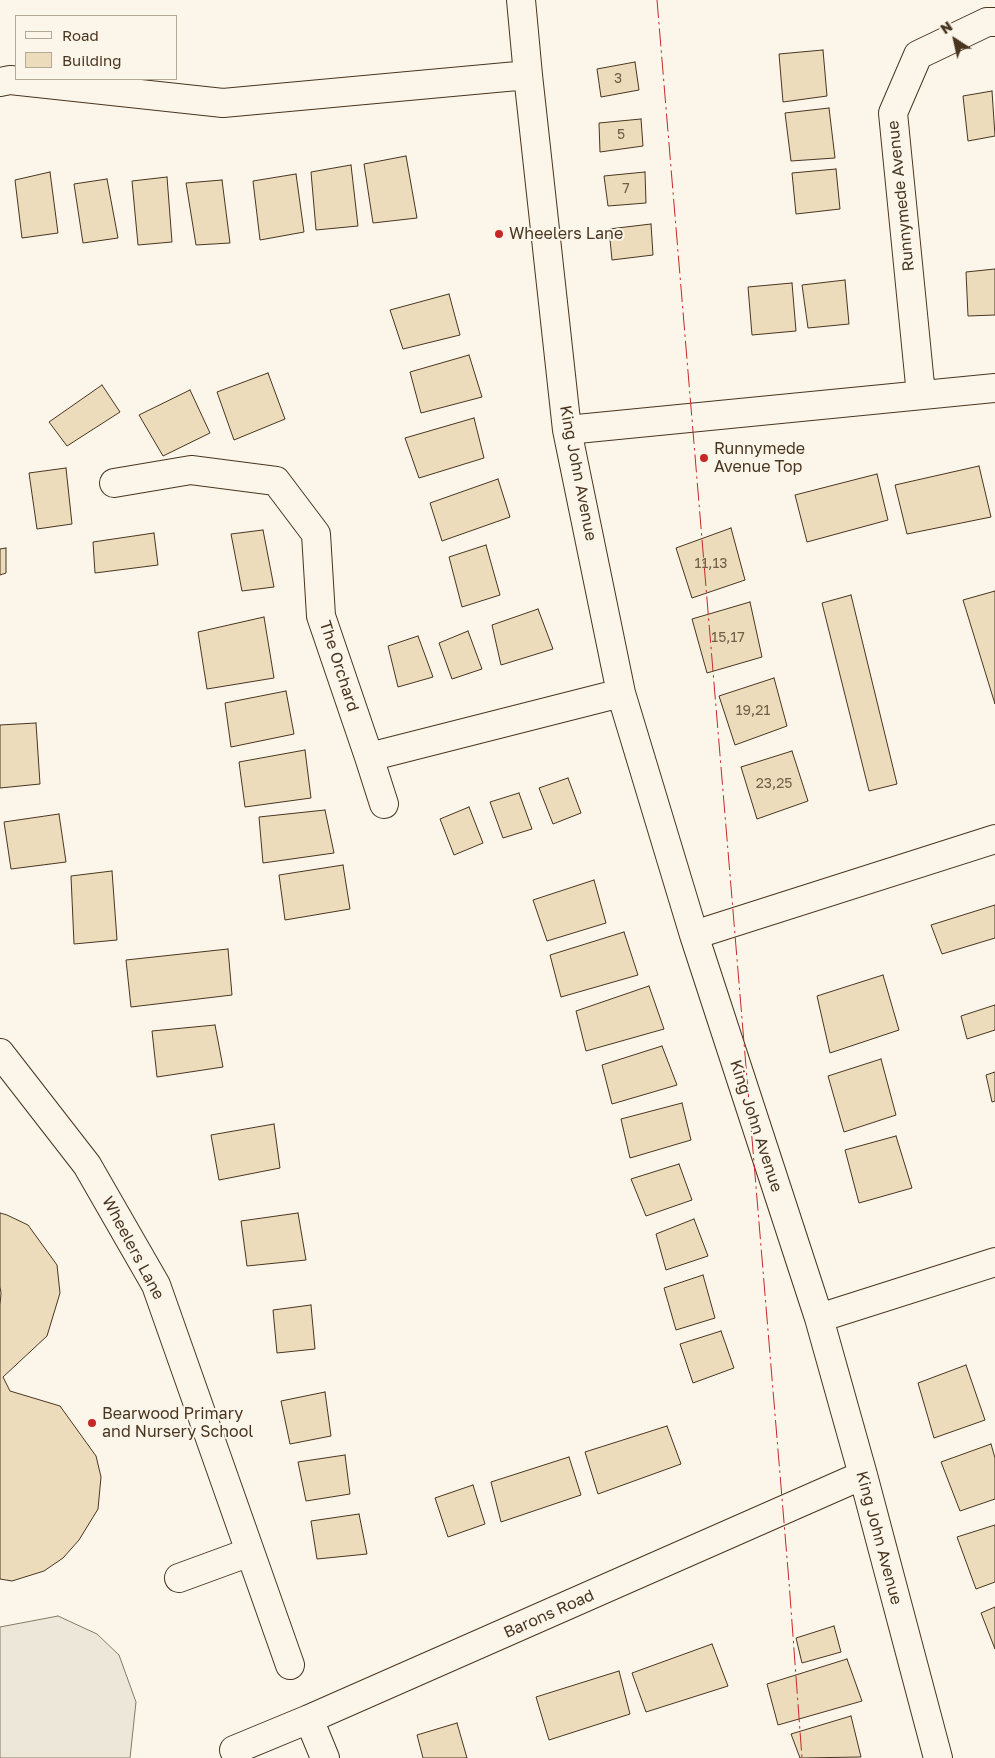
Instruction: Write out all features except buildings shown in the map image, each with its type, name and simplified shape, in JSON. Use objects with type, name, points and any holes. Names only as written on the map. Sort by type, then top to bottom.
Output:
[{"type":"street","name":"King John Avenue","points":[[521,0],[567,430],[621,693],[694,935],[819,1318],[938,1758]]},
{"type":"street","name":"Runnymede Avenue","points":[[921,395],[893,113],[918,55],[986,22],[995,22]]},
{"type":"street","points":[[0,82],[10,80],[223,103],[528,75]]},
{"type":"street","points":[[567,430],[995,388]]},
{"type":"street","name":"The Orchard","points":[[114,483],[191,470],[276,481],[316,534],[321,616],[384,804]]},
{"type":"street","points":[[369,757],[621,693]]},
{"type":"street","points":[[694,935],[995,839]]},
{"type":"street","name":"Wheelers Lane","points":[[0,1053],[87,1165],[156,1285],[290,1665]]},
{"type":"street","points":[[819,1318],[995,1262]]},
{"type":"street","name":"Barons Road","points":[[234,1750],[309,1720],[863,1475]]},
{"type":"street","points":[[179,1578],[250,1552]]},
{"type":"street","points":[[309,1720],[325,1758]]},
{"type":"shaded area","points":[[58,1616],[97,1634],[119,1655],[136,1702],[130,1758],[0,1758],[0,1627]]},
{"type":"power","points":[[657,0],[789,1582],[802,1758]]},
{"type":"place","name":"Wheelers Lane","points":[[499,234]]},
{"type":"place","name":"Runnymede Avenue Top","points":[[704,458]]},
{"type":"place","name":"Bearwood Primary and Nursery School","points":[[92,1423]]}]
